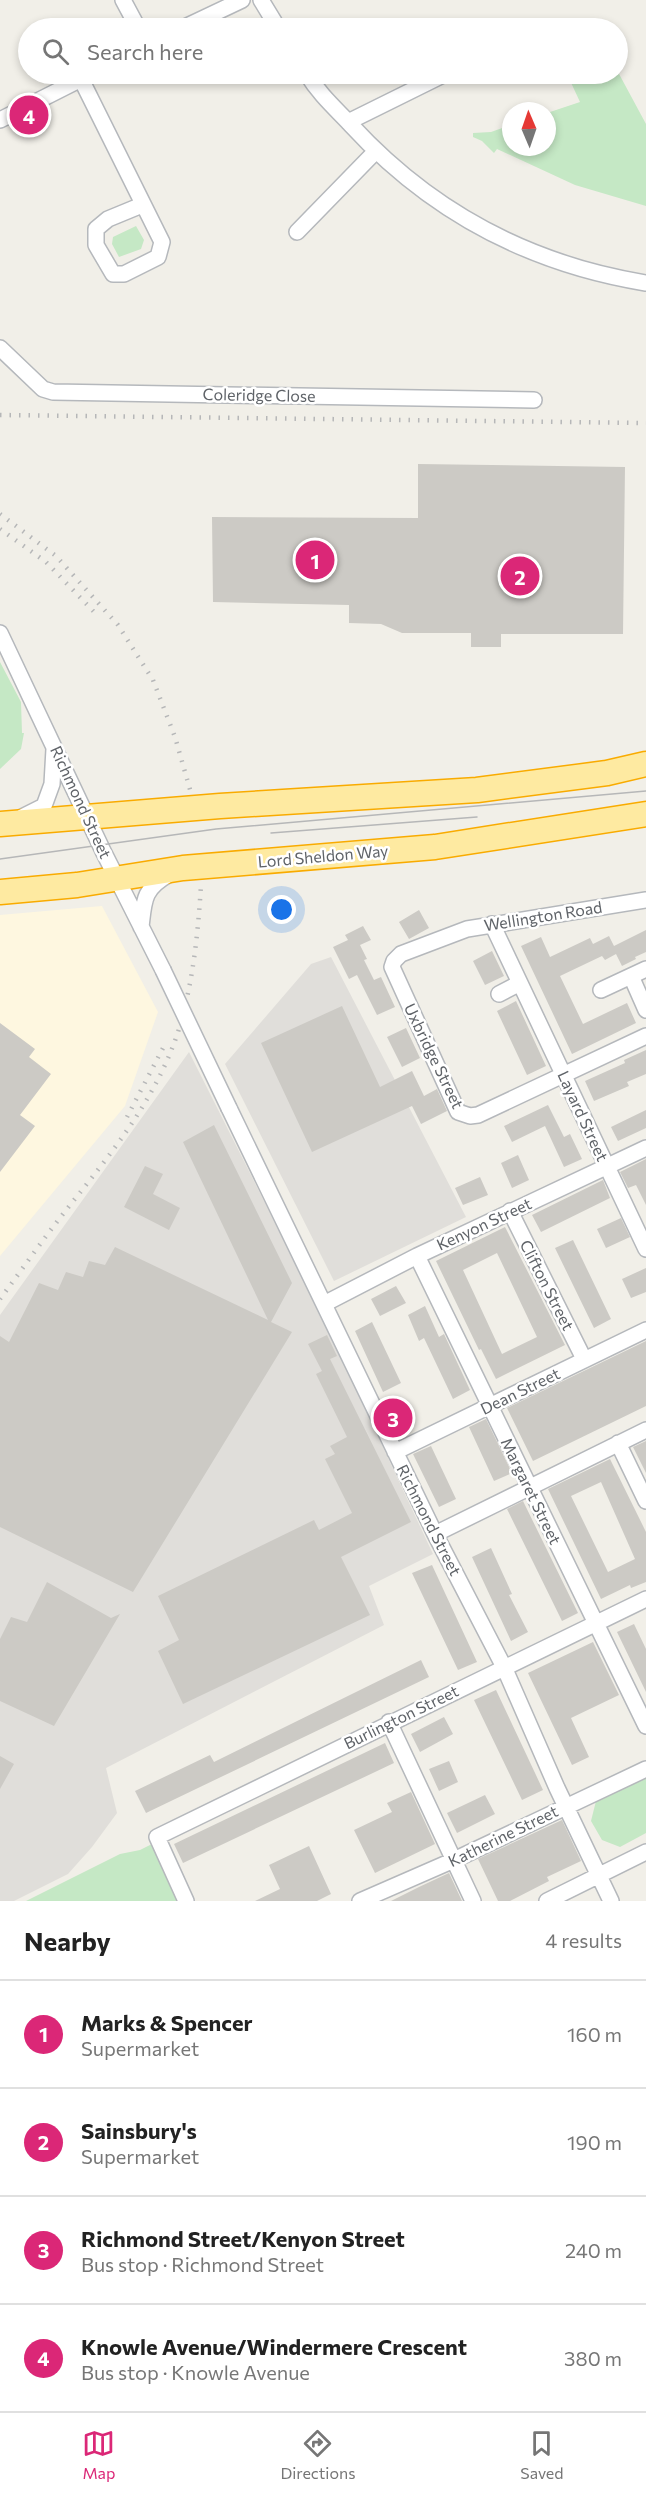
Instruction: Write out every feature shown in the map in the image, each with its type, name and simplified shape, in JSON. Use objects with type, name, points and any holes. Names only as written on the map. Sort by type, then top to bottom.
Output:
[{"type":"highway","points":[[4,823],[220,806],[477,790],[607,773],[646,764]]},
{"type":"highway","name":"Lord Sheldon Way","points":[[0,892],[77,885],[183,868],[435,847],[646,814]]},
{"type":"street","points":[[123,0],[133,18]]},
{"type":"street","points":[[204,18],[242,0]]},
{"type":"street","points":[[261,0],[273,18]]},
{"type":"street","points":[[0,120],[70,84]]},
{"type":"street","points":[[89,84],[142,205],[162,242],[162,249],[158,257],[124,274],[113,274],[96,245],[96,229],[108,219],[142,205]]},
{"type":"street","points":[[314,84],[321,95],[375,152],[435,200],[476,227],[526,249],[575,266],[616,278],[646,283]]},
{"type":"street","points":[[348,122],[425,84]]},
{"type":"street","points":[[297,232],[375,152]]},
{"type":"street","name":"Coleridge Close","points":[[0,348],[43,389],[53,392],[534,400]]},
{"type":"street","name":"Richmond Street","points":[[0,633],[395,1452],[504,1667],[611,1901]]},
{"type":"street","points":[[4,823],[44,806],[52,784],[54,746]]},
{"type":"street","points":[[141,927],[145,897],[152,885],[183,868]]},
{"type":"street","name":"Wellington Road","points":[[442,937],[492,924],[646,900]]},
{"type":"street","name":"Layard Street","points":[[492,924],[646,1249]]},
{"type":"street","name":"Uxbridge Street","points":[[442,937],[401,954],[392,967],[458,1112],[464,1115],[478,1115],[646,1036]]},
{"type":"street","points":[[602,990],[646,969]]},
{"type":"street","points":[[631,976],[646,1010]]},
{"type":"street","points":[[499,994],[520,984]]},
{"type":"street","name":"Kenyon Street","points":[[324,1304],[417,1256],[646,1148]]},
{"type":"street","name":"Clifton Street","points":[[510,1211],[584,1359]]},
{"type":"street","name":"Margaret Street","points":[[417,1256],[646,1726]]},
{"type":"street","name":"Dean Street","points":[[395,1452],[646,1330]]},
{"type":"street","points":[[435,1534],[646,1430]]},
{"type":"street","points":[[618,1443],[646,1501]]},
{"type":"street","name":"Burlington Street","points":[[186,1901],[157,1837],[389,1722],[646,1599]]},
{"type":"street","points":[[389,1722],[473,1901]]},
{"type":"street","name":"Katherine Street","points":[[360,1901],[454,1860],[646,1769]]},
{"type":"street","points":[[547,1901],[646,1852]]},
{"type":"shaded area","points":[[102,906],[158,1012],[125,1106],[0,1256],[0,915]]},
{"type":"shaded area","points":[[331,957],[466,1217],[334,1281],[225,1064],[311,964]]},
{"type":"shaded area","points":[[189,1052],[316,1304],[433,1554],[369,1586],[384,1625],[106,1768],[117,1813],[92,1847],[68,1874],[14,1901],[0,1901],[0,1315]]},
{"type":"green space","points":[[572,84],[624,84],[646,124],[646,206],[575,185],[512,156],[556,156],[556,110],[580,102]]},
{"type":"green space","points":[[502,128],[502,151],[497,149],[494,153],[482,141],[473,137],[473,133],[491,132]]},
{"type":"green space","points":[[136,226],[144,240],[141,249],[119,257],[112,244],[113,237]]},
{"type":"green space","points":[[0,662],[21,702],[22,733],[24,733],[21,749],[0,769]]},
{"type":"green space","points":[[646,1776],[646,1833],[620,1847],[602,1840],[591,1821],[596,1801]]},
{"type":"green space","points":[[152,1844],[179,1901],[26,1901],[120,1854],[140,1850]]},
{"type":"building","points":[[418,464],[625,467],[623,634],[501,634],[501,647],[471,647],[471,633],[402,633],[381,624],[349,623],[349,605],[213,602],[212,517],[418,518]]},
{"type":"building","points":[[419,910],[429,928],[409,939],[399,922]]},
{"type":"building","points":[[363,926],[371,940],[360,945],[367,959],[364,960],[374,980],[381,977],[395,1007],[377,1015],[357,975],[349,979],[333,947],[348,940],[345,935]]},
{"type":"building","points":[[646,930],[646,952],[635,957],[636,959],[622,966],[616,954],[605,960],[602,956],[560,976],[583,1024],[627,1003],[636,1023],[572,1054],[521,946],[541,937],[550,957],[590,938],[593,944],[609,936],[614,946]]},
{"type":"building","points":[[492,951],[504,976],[485,985],[473,961]]},
{"type":"building","points":[[516,1001],[546,1066],[527,1075],[497,1011]]},
{"type":"building","points":[[342,1006],[380,1087],[412,1071],[424,1096],[437,1089],[447,1111],[421,1124],[412,1106],[312,1152],[261,1043]]},
{"type":"building","points":[[0,1023],[35,1049],[29,1057],[51,1074],[20,1115],[35,1126],[0,1172]]},
{"type":"building","points":[[406,1028],[420,1058],[402,1067],[387,1037]]},
{"type":"building","points":[[646,1050],[646,1074],[627,1082],[629,1086],[594,1101],[585,1081],[625,1063],[624,1060]]},
{"type":"building","points":[[548,1105],[564,1137],[570,1134],[582,1159],[564,1167],[545,1126],[512,1142],[504,1126]]},
{"type":"building","points":[[646,1110],[646,1128],[618,1141],[611,1127]]},
{"type":"building","points":[[214,1125],[292,1283],[271,1322],[292,1332],[133,1592],[0,1527],[0,1336],[9,1342],[39,1283],[58,1290],[66,1272],[83,1277],[89,1261],[105,1265],[115,1247],[268,1320],[183,1142]]},
{"type":"building","points":[[518,1155],[529,1180],[512,1188],[501,1163]]},
{"type":"building","points":[[646,1159],[646,1205],[636,1185],[628,1188],[620,1172]]},
{"type":"building","points":[[145,1166],[163,1174],[153,1194],[180,1208],[169,1230],[124,1207]]},
{"type":"building","points":[[480,1177],[488,1195],[463,1205],[455,1188]]},
{"type":"building","points":[[603,1180],[610,1198],[541,1232],[532,1215]]},
{"type":"building","points":[[621,1218],[630,1237],[606,1248],[597,1229]]},
{"type":"building","points":[[505,1227],[565,1345],[496,1379],[481,1349],[479,1350],[436,1261]],"holes":[[[497,1253],[537,1337],[502,1354],[463,1270]]]},
{"type":"building","points":[[573,1240],[611,1319],[594,1328],[555,1248]]},
{"type":"building","points":[[646,1268],[646,1292],[631,1298],[622,1279]]},
{"type":"building","points":[[396,1286],[406,1303],[380,1316],[371,1299]]},
{"type":"building","points":[[425,1306],[439,1337],[444,1334],[470,1390],[453,1399],[424,1338],[419,1341],[408,1315]]},
{"type":"building","points":[[372,1322],[401,1383],[383,1392],[355,1331]]},
{"type":"building","points":[[327,1335],[337,1356],[330,1359],[411,1522],[341,1557],[370,1615],[183,1704],[158,1651],[179,1640],[158,1596],[314,1520],[319,1530],[352,1513],[325,1459],[335,1454],[330,1446],[347,1437],[316,1374],[322,1371],[308,1344]]},
{"type":"building","points":[[646,1341],[646,1406],[533,1461],[507,1408]]},
{"type":"building","points":[[486,1419],[512,1473],[494,1481],[469,1427]]},
{"type":"building","points":[[646,1441],[646,1473],[633,1447]]},
{"type":"building","points":[[431,1446],[456,1499],[439,1507],[413,1454]]},
{"type":"building","points":[[610,1459],[646,1532],[646,1582],[631,1588],[630,1585],[601,1599],[548,1489]],"holes":[[[601,1482],[635,1559],[608,1572],[571,1496]]]},
{"type":"building","points":[[523,1501],[578,1613],[562,1621],[507,1509]]},
{"type":"building","points":[[491,1548],[512,1594],[509,1595],[528,1632],[511,1641],[472,1557]]},
{"type":"building","points":[[432,1565],[477,1662],[458,1670],[412,1573]]},
{"type":"building","points":[[47,1582],[111,1618],[120,1614],[54,1726],[0,1701],[0,1639],[11,1617],[27,1622]]},
{"type":"building","points":[[634,1624],[646,1649],[646,1692],[617,1632]]},
{"type":"building","points":[[593,1642],[619,1695],[571,1718],[589,1757],[572,1765],[528,1673]]},
{"type":"building","points":[[421,1660],[429,1677],[146,1813],[135,1791],[210,1755],[214,1762]]},
{"type":"building","points":[[496,1690],[543,1790],[522,1800],[474,1700]]},
{"type":"building","points":[[444,1717],[453,1734],[420,1752],[411,1734]]},
{"type":"building","points":[[385,1743],[394,1763],[183,1863],[174,1844]]},
{"type":"building","points":[[0,1756],[14,1764],[0,1789]]},
{"type":"building","points":[[449,1761],[458,1782],[439,1791],[429,1769]]},
{"type":"building","points":[[411,1792],[435,1844],[375,1873],[354,1830],[392,1812],[387,1803]]},
{"type":"building","points":[[485,1795],[495,1814],[457,1833],[447,1813]]},
{"type":"building","points":[[562,1820],[581,1861],[547,1877],[549,1881],[510,1901],[498,1901],[478,1859]]},
{"type":"building","points":[[309,1846],[331,1894],[317,1901],[255,1901],[280,1889],[269,1865]]},
{"type":"building","points":[[449,1873],[462,1901],[391,1901],[419,1887]]},
{"type":"tram line","points":[[0,859],[216,829],[646,791]]},
{"type":"tram line","points":[[271,833],[477,817]]},
{"type":"railway","points":[[0,415],[646,423]]},
{"type":"railway","points":[[0,514],[56,556],[118,625],[153,680],[175,737],[191,793]]},
{"type":"railway","points":[[0,529],[46,562],[97,615]]},
{"type":"railway","points":[[0,1299],[129,1127],[158,1080],[179,1029],[188,994],[201,885]]},
{"type":"railway","points":[[127,1117],[163,1048]]},
{"type":"place","name":"Knowle Avenue/Windermere Crescent","points":[[29,115]]},
{"type":"place","name":"Marks & Spencer","points":[[315,560]]},
{"type":"place","name":"Sainsbury's","points":[[520,576]]},
{"type":"place","name":"Richmond Street/Kenyon Street","points":[[393,1418]]}]
